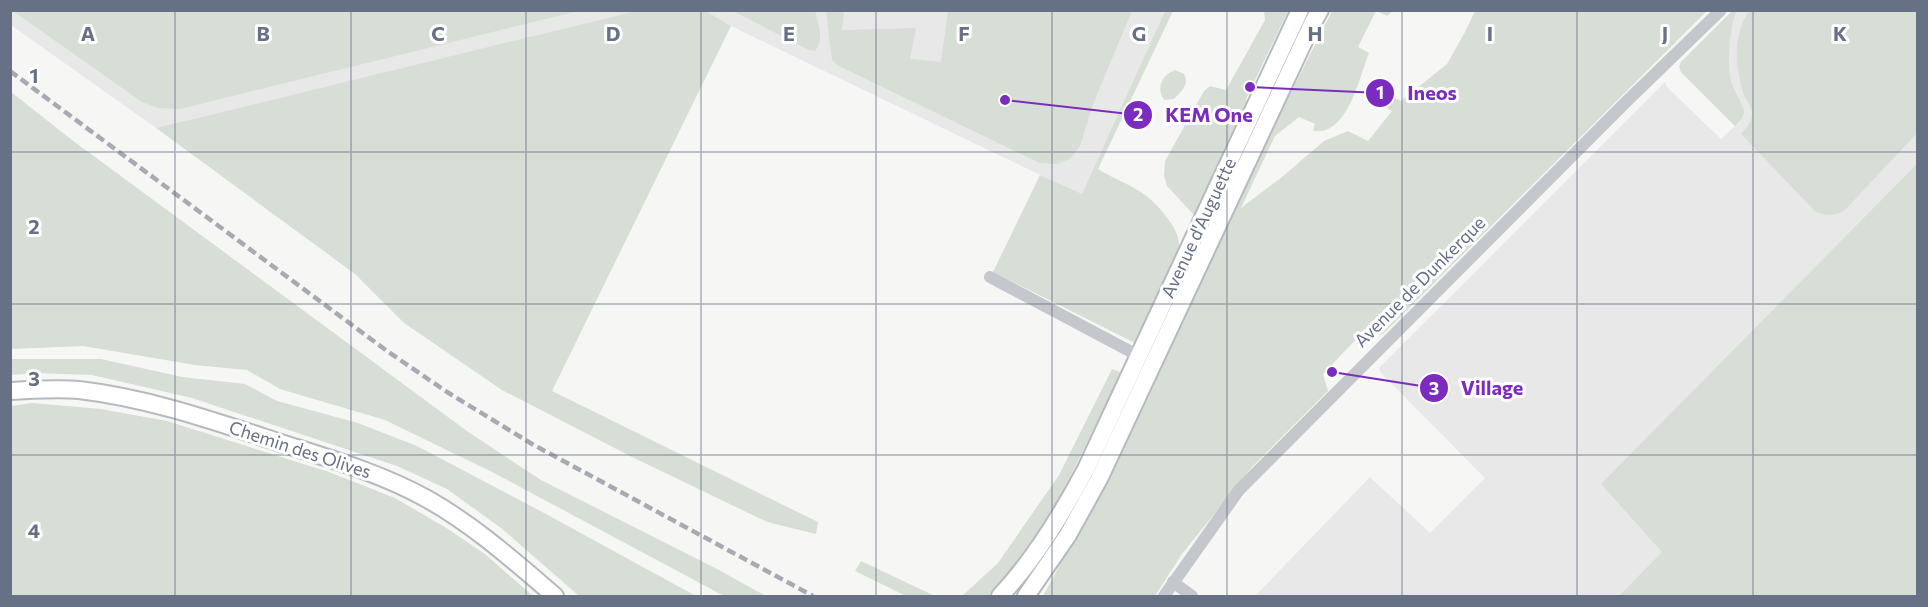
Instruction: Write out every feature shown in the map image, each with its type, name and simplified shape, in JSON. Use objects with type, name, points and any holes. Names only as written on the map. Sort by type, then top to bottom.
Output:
[{"type":"main road","name":"Avenue d'Auguette","points":[[1000,597],[1025,567],[1067,504],[1086,469],[1300,10]]},
{"type":"main road","name":"Avenue d'Auguette","points":[[1026,597],[1073,527],[1098,478],[1320,10]]},
{"type":"main road","name":"Chemin des Olives","points":[[10,391],[76,390],[155,404],[237,428],[373,474],[428,499],[460,519],[508,556],[555,597]]},
{"type":"street","name":"Avenue de Dunkerque","points":[[1164,597],[1239,490],[1626,102],[1721,10]]},
{"type":"street","points":[[990,277],[1139,356]]},
{"type":"street","points":[[1037,597],[1048,567]]},
{"type":"street","points":[[1173,582],[1192,597]]},
{"type":"shaded area","points":[[11,10],[641,11],[156,128],[11,25]]},
{"type":"shaded area","points":[[641,10],[706,11],[731,26],[552,391],[818,522],[816,534],[767,522],[630,456],[502,390],[404,323],[355,274],[156,128]]},
{"type":"shaded area","points":[[1733,10],[1737,11],[1731,35],[1730,74],[1732,85],[1744,113],[1735,126],[1681,72],[1679,67],[1681,62]]},
{"type":"shaded area","points":[[13,11],[578,11],[180,109],[158,108],[142,102]]},
{"type":"shaded area","points":[[706,11],[1165,11],[1082,195],[731,26]]},
{"type":"shaded area","points":[[733,11],[815,11],[820,42],[815,51],[809,50]]},
{"type":"shaded area","points":[[826,11],[844,11],[842,30],[916,28],[910,59],[941,62],[948,11],[1132,11],[1093,104],[1080,146],[1070,159],[1056,164],[1040,163],[839,66],[832,60]]},
{"type":"shaded area","points":[[1165,11],[1173,11],[1098,169],[1136,189],[1152,201],[1171,223],[1178,239],[1179,253],[1137,344],[993,272],[1040,175],[1082,194]]},
{"type":"shaded area","points":[[1264,11],[1288,11],[1246,99],[1248,108],[1197,216],[1194,215],[1167,186],[1164,176],[1165,161],[1204,91],[1210,86],[1226,90],[1265,20]]},
{"type":"shaded area","points":[[1332,11],[1376,11],[1358,47],[1369,53],[1350,103],[1335,124],[1325,130],[1313,131],[1315,124],[1299,117],[1275,136],[1241,208],[1324,141],[1348,131],[1368,141],[1392,111],[1374,100],[1379,90],[1401,101],[1447,64],[1475,11],[1707,11],[1382,335],[1362,333],[1323,374],[1328,391],[1252,467],[1182,554],[1155,596],[1043,596],[1115,462],[1288,91],[1291,92]]},
{"type":"shaded area","points":[[1376,11],[1393,11],[1387,16]]},
{"type":"shaded area","points":[[1733,11],[1917,11],[1917,596],[1255,596],[1370,477],[1430,533],[1485,478],[1381,373],[1379,368],[1664,83],[1666,82],[1666,86],[1721,139],[1735,126],[1681,72],[1679,67],[1681,62]]},
{"type":"shaded area","points":[[1750,11],[1917,11],[1917,133],[1841,212],[1830,215],[1816,212],[1741,134],[1750,122],[1752,114],[1740,83],[1737,50],[1744,19]]},
{"type":"shaded area","points":[[1175,70],[1184,74],[1185,84],[1174,99],[1164,100],[1161,91],[1162,82]]},
{"type":"shaded area","points":[[11,92],[72,140],[467,431],[541,480],[766,596],[724,596],[494,473],[385,420],[280,389],[247,370],[195,365],[83,346],[11,349]]},
{"type":"shaded area","points":[[1917,164],[1917,596],[1619,596],[1662,552],[1601,484]]},
{"type":"shaded area","points":[[11,359],[101,359],[182,377],[245,384],[277,401],[358,423],[417,446],[696,596],[579,596],[501,528],[447,489],[397,466],[192,398],[92,375],[37,373],[11,375]]},
{"type":"shaded area","points":[[1112,369],[1122,373],[1036,541],[993,596],[962,596],[998,563],[1059,475]]},
{"type":"shaded area","points":[[32,403],[101,409],[167,421],[329,472],[395,498],[448,529],[485,554],[533,596],[11,596],[11,406]]},
{"type":"shaded area","points":[[861,561],[935,596],[906,596],[855,571]]},
{"type":"railway","points":[[10,71],[387,351],[447,392],[532,444],[813,596]]},
{"type":"place","name":"Ineos","points":[[1250,87]]},
{"type":"place","name":"KEM One","points":[[1005,100]]},
{"type":"place","name":"Village","points":[[1332,372]]}]
